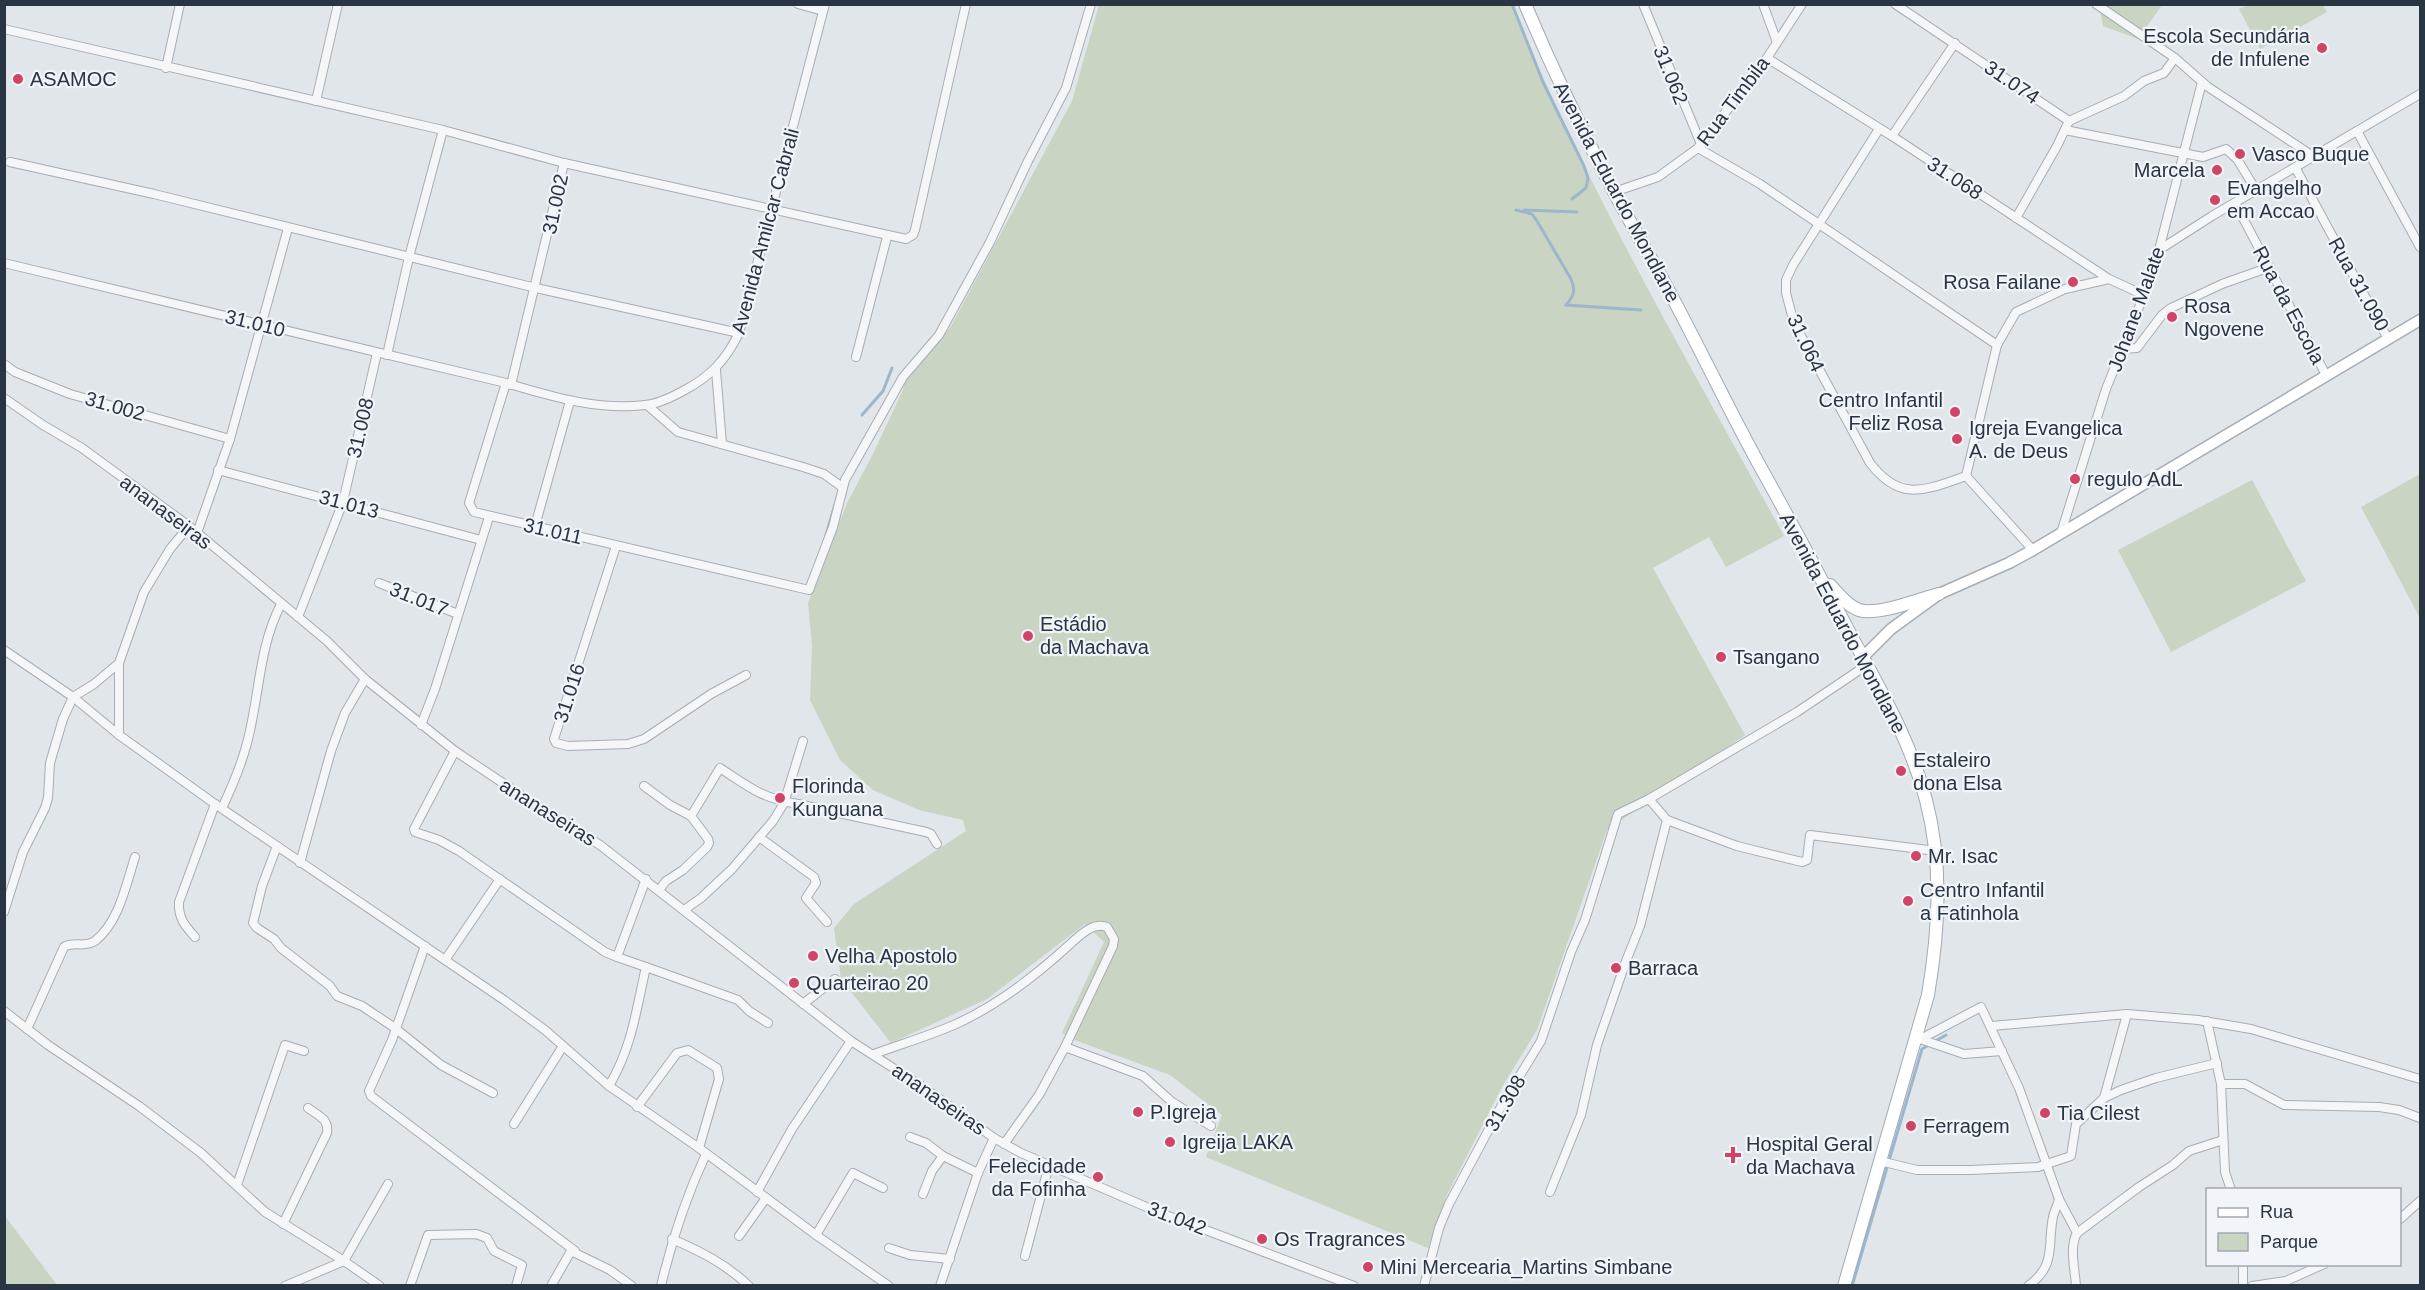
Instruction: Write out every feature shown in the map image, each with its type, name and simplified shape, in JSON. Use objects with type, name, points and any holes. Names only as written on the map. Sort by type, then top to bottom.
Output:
[{"type":"main road","name":"Avenida Eduardo Mondlane","points":[[1525,4],[1565,95],[1614,192],[1865,661],[1911,753],[1926,800],[1936,851],[1938,907],[1935,955],[1917,1041],[1844,1286]]},
{"type":"main road","points":[[1821,575],[1843,599],[1865,611],[1887,608],[1939,594]]},
{"type":"street","points":[[166,68],[180,4]]},
{"type":"street","points":[[316,101],[338,4]]},
{"type":"street","name":"Avenida Amilcar Cabrali","points":[[647,405],[689,388],[716,370],[733,347],[739,333],[824,8],[798,4]]},
{"type":"street","points":[[4,29],[443,130],[564,163],[887,237],[906,239],[913,236],[915,230],[966,4]]},
{"type":"street","points":[[647,405],[678,432],[824,474],[842,488],[897,387],[939,335],[990,242],[1028,160],[1066,88],[1091,4]]},
{"type":"street","name":"31.062","points":[[1643,4],[1700,146]]},
{"type":"street","points":[[1763,4],[1777,42]]},
{"type":"street","name":"Rua Timbila","points":[[1614,192],[1658,177],[1700,146],[1767,58],[1802,4]]},
{"type":"street","name":"31.074","points":[[1895,4],[2069,121]]},
{"type":"street","points":[[2096,4],[2175,58],[2202,82],[2313,156]]},
{"type":"street","points":[[1892,136],[1954,44]]},
{"type":"street","name":"31.068","points":[[1767,58],[1892,136],[2109,279],[2144,295]]},
{"type":"street","points":[[2016,218],[2069,121],[2124,96],[2144,81],[2164,73],[2175,58]]},
{"type":"street","name":"Johane Malate","points":[[2061,533],[2103,396],[2144,295],[2159,250],[2202,82]]},
{"type":"street","points":[[2159,250],[2313,156],[2419,97]]},
{"type":"street","name":"31.064","points":[[1879,129],[1793,265],[1786,280],[1790,309],[1809,354],[1870,463],[1880,476],[1893,486],[1918,490],[1966,476]]},
{"type":"street","points":[[387,355],[409,258],[443,130]]},
{"type":"street","points":[[2065,130],[2184,151],[2203,157],[2226,149],[2237,159],[2256,190]]},
{"type":"street","points":[[2357,131],[2421,247]]},
{"type":"street","points":[[1700,146],[1760,184],[1997,345]]},
{"type":"street","points":[[10,162],[154,194],[536,288],[739,333]]},
{"type":"street","name":"31.002","points":[[489,517],[474,512],[469,503],[508,384],[536,288],[564,163]]},
{"type":"street","name":"Rua 31.090","points":[[2295,167],[2388,339]]},
{"type":"street","name":"Rua da Escola","points":[[2235,202],[2326,375]]},
{"type":"street","points":[[196,533],[230,439],[288,228]]},
{"type":"street","points":[[856,357],[887,237]]},
{"type":"street","name":"31.010","points":[[4,263],[508,384],[570,401],[622,406],[647,405]]},
{"type":"street","points":[[2123,349],[2137,348],[2162,315],[2171,308],[2222,284],[2270,267]]},
{"type":"street","points":[[2033,550],[1966,476],[1997,345],[2016,312],[2065,289],[2109,279]]},
{"type":"street","points":[[1865,661],[1891,629],[1939,594],[2033,550],[2421,320]]},
{"type":"street","name":"31.008","points":[[298,617],[343,502],[377,353]]},
{"type":"street","name":"31.002","points":[[4,364],[15,372],[70,394],[230,439]]},
{"type":"street","points":[[716,370],[722,444]]},
{"type":"street","name":"ananaseiras","points":[[4,398],[82,448],[189,526],[327,641],[365,679],[454,751],[540,808],[600,844],[851,1041],[874,1054],[1004,1144]]},
{"type":"street","points":[[535,526],[570,401]]},
{"type":"street","name":"31.013","points":[[218,470],[481,540]]},
{"type":"street","name":"31.011","points":[[489,517],[705,564],[808,590],[833,527],[842,488]]},
{"type":"street","points":[[421,725],[489,517]]},
{"type":"street","points":[[119,735],[119,663],[144,592],[170,549],[189,526]]},
{"type":"street","name":"31.016","points":[[616,546],[554,740],[556,743],[568,746],[628,744],[644,739],[711,694],[746,675]]},
{"type":"street","name":"31.017","points":[[380,583],[458,614]]},
{"type":"street","points":[[195,937],[183,922],[178,910],[179,902],[218,806],[236,779],[248,742],[265,643],[281,604]]},
{"type":"street","points":[[4,650],[73,697],[119,735],[218,806],[504,1000],[637,1107],[703,1151],[816,1235],[890,1286]]},
{"type":"street","name":"31.308","points":[[1424,1286],[1439,1228],[1449,1204],[1503,1103],[1541,1041],[1571,952],[1585,920],[1618,814],[1649,799],[1797,712],[1865,661]]},
{"type":"street","points":[[4,912],[23,852],[48,798],[50,763],[63,719],[73,697],[94,684],[119,663]]},
{"type":"street","points":[[300,863],[331,751],[345,713],[365,679]]},
{"type":"street","points":[[684,910],[701,898],[732,869],[773,820],[784,803],[803,741]]},
{"type":"street","points":[[454,751],[414,829],[416,833],[439,840],[459,851],[605,952],[738,1000],[749,1011],[768,1023]]},
{"type":"street","points":[[691,816],[720,768],[745,786],[784,803],[798,804],[926,832],[931,834],[937,844]]},
{"type":"street","points":[[644,786],[670,805],[691,816],[709,843],[683,870],[666,881],[659,890]]},
{"type":"street","points":[[1649,799],[1667,820],[1737,846],[1802,862],[1807,860],[1810,835],[1936,851]]},
{"type":"street","points":[[1550,1192],[1581,1114],[1597,1045],[1640,926],[1667,820]]},
{"type":"street","points":[[759,837],[814,877],[816,883],[807,898],[827,922]]},
{"type":"street","points":[[277,846],[256,906],[254,923],[257,928],[274,939],[281,948],[330,986],[337,996],[362,1006],[395,1028],[441,1065],[493,1093]]},
{"type":"street","points":[[27,1029],[64,947],[70,944],[82,945],[95,941],[116,914],[135,857]]},
{"type":"street","points":[[445,960],[500,879]]},
{"type":"street","points":[[617,957],[646,879]]},
{"type":"street","points":[[874,1054],[957,1024],[1015,991],[1080,934],[1096,926],[1107,927],[1114,939],[1113,946],[1065,1047],[1039,1095],[1004,1144]]},
{"type":"street","points":[[425,946],[369,1091],[371,1096],[575,1251],[610,1270],[632,1286]]},
{"type":"street","points":[[609,1086],[621,1066],[632,1038],[646,967]]},
{"type":"street","points":[[803,1004],[835,979]]},
{"type":"street","points":[[1917,1041],[1981,1007],[2019,1088],[2059,1199],[2077,1233]]},
{"type":"street","points":[[4,1011],[139,1106],[201,1153],[265,1212],[380,1286]]},
{"type":"street","points":[[1991,1026],[2127,1014],[2207,1021],[2251,1029],[2421,1079]]},
{"type":"street","points":[[2104,1098],[2127,1014]]},
{"type":"street","points":[[2207,1021],[2221,1084],[2223,1140],[2226,1172],[2230,1188]]},
{"type":"street","points":[[757,1192],[792,1129],[851,1041]]},
{"type":"street","points":[[1917,1041],[1964,1054],[2002,1051]]},
{"type":"street","points":[[237,1185],[285,1045],[304,1051]]},
{"type":"street","points":[[514,1124],[563,1046]]},
{"type":"street","points":[[1065,1047],[1143,1076],[1172,1102],[1211,1126]]},
{"type":"street","points":[[637,1107],[677,1053],[688,1050],[717,1068],[719,1079],[703,1151],[672,1239],[661,1286]]},
{"type":"street","points":[[1880,1161],[1917,1170],[1970,1170],[2046,1165],[2071,1156],[2075,1125],[2104,1098],[2144,1082],[2217,1063]]},
{"type":"street","points":[[2221,1084],[2246,1084],[2284,1105],[2379,1107],[2399,1110],[2421,1118]]},
{"type":"street","points":[[283,1224],[327,1133],[328,1126],[325,1120],[308,1108]]},
{"type":"street","points":[[910,1137],[926,1143],[943,1155],[978,1173]]},
{"type":"street","points":[[940,1286],[978,1173],[994,1138]]},
{"type":"street","points":[[2076,1286],[2074,1252],[2077,1233],[2173,1165],[2189,1151],[2223,1140]]},
{"type":"street","name":"31.042","points":[[1004,1144],[1158,1212],[1354,1286]]},
{"type":"street","points":[[923,1194],[932,1171],[943,1155]]},
{"type":"street","points":[[1024,1256],[1049,1165]]},
{"type":"street","points":[[816,1235],[853,1173],[883,1188]]},
{"type":"street","points":[[285,1286],[344,1261],[387,1184]]},
{"type":"street","points":[[739,1236],[766,1198]]},
{"type":"street","points":[[2028,1286],[2042,1276],[2052,1244],[2053,1217],[2059,1199]]},
{"type":"street","points":[[2401,1218],[2421,1201]]},
{"type":"street","points":[[410,1286],[428,1235],[476,1234],[487,1238],[494,1251],[522,1265],[516,1286]]},
{"type":"street","points":[[672,1239],[706,1254],[735,1273],[749,1286]]},
{"type":"street","points":[[889,1248],[910,1255],[950,1259]]},
{"type":"street","points":[[551,1286],[567,1256],[571,1251],[575,1251]]},
{"type":"street","points":[[2243,1266],[2243,1286]]},
{"type":"street","points":[[2252,1286],[2286,1281],[2320,1266]]},
{"type":"green space","points":[[1099,5],[1512,5],[1572,141],[1606,208],[1784,536],[1726,567],[1709,537],[1653,568],[1745,735],[1607,830],[1537,1030],[1502,1087],[1447,1195],[1428,1248],[1206,1157],[1222,1115],[1170,1075],[1069,1038],[1062,1033],[1104,942],[1085,924],[987,999],[891,1043],[841,979],[834,928],[854,904],[966,831],[963,820],[919,810],[873,790],[840,760],[810,700],[812,646],[808,603],[847,503],[903,390],[905,377],[950,328],[1072,101]]},
{"type":"green space","points":[[2099,5],[2162,5],[2138,39],[2103,26]]},
{"type":"green space","points":[[2248,5],[2323,5],[2327,12],[2260,49],[2239,9]]},
{"type":"green space","points":[[2420,474],[2420,618],[2361,507]]},
{"type":"green space","points":[[2252,480],[2306,581],[2171,652],[2118,550]]},
{"type":"green space","points":[[5,1216],[57,1285],[5,1285]]},
{"type":"waterway","points":[[1512,4],[1543,82],[1588,178],[1586,188],[1572,199]]},
{"type":"waterway","points":[[1516,210],[1532,214],[1571,279],[1573,293],[1566,305]]},
{"type":"waterway","points":[[1524,210],[1577,212]]},
{"type":"waterway","points":[[1566,305],[1641,310]]},
{"type":"waterway","points":[[862,415],[883,391],[892,368]]},
{"type":"waterway","points":[[824,542],[839,491]]},
{"type":"waterway","points":[[1852,1286],[1922,1049],[1946,1035]]},
{"type":"place","name":"Escola Secundária de Infulene","points":[[2322,48]]},
{"type":"place","name":"ASAMOC","points":[[18,79]]},
{"type":"place","name":"Vasco Buque","points":[[2240,154]]},
{"type":"place","name":"Marcela","points":[[2217,170]]},
{"type":"place","name":"Evangelho em Accao","points":[[2215,200]]},
{"type":"place","name":"Rosa Failane","points":[[2073,282]]},
{"type":"place","name":"Rosa Ngovene","points":[[2172,317]]},
{"type":"place","name":"Centro Infantil Feliz Rosa","points":[[1955,412]]},
{"type":"place","name":"Igreja Evangelica A. de Deus","points":[[1957,439]]},
{"type":"place","name":"regulo AdL","points":[[2075,479]]},
{"type":"place","name":"Estádio da Machava","points":[[1028,636]]},
{"type":"place","name":"Tsangano","points":[[1721,657]]},
{"type":"place","name":"Estaleiro dona Elsa","points":[[1901,771]]},
{"type":"place","name":"Florinda Kunguana","points":[[780,798]]},
{"type":"place","name":"Mr. Isac","points":[[1916,856]]},
{"type":"place","name":"Centro Infantil a Fatinhola","points":[[1908,901]]},
{"type":"place","name":"Velha Apostolo","points":[[813,956]]},
{"type":"place","name":"Barraca","points":[[1616,968]]},
{"type":"place","name":"Quarteirao 20","points":[[794,983]]},
{"type":"place","name":"P.Igreja","points":[[1138,1112]]},
{"type":"place","name":"Tia Cilest","points":[[2045,1113]]},
{"type":"place","name":"Ferragem","points":[[1911,1126]]},
{"type":"place","name":"Igreija LAKA","points":[[1170,1142]]},
{"type":"place","name":"Hospital Geral da Machava","points":[[1733,1155]]},
{"type":"place","name":"Felecidade da Fofinha","points":[[1098,1177]]},
{"type":"place","name":"Os Tragrances","points":[[1262,1239]]},
{"type":"place","name":"Mini Mercearia_Martins Simbane","points":[[1368,1267]]}]
